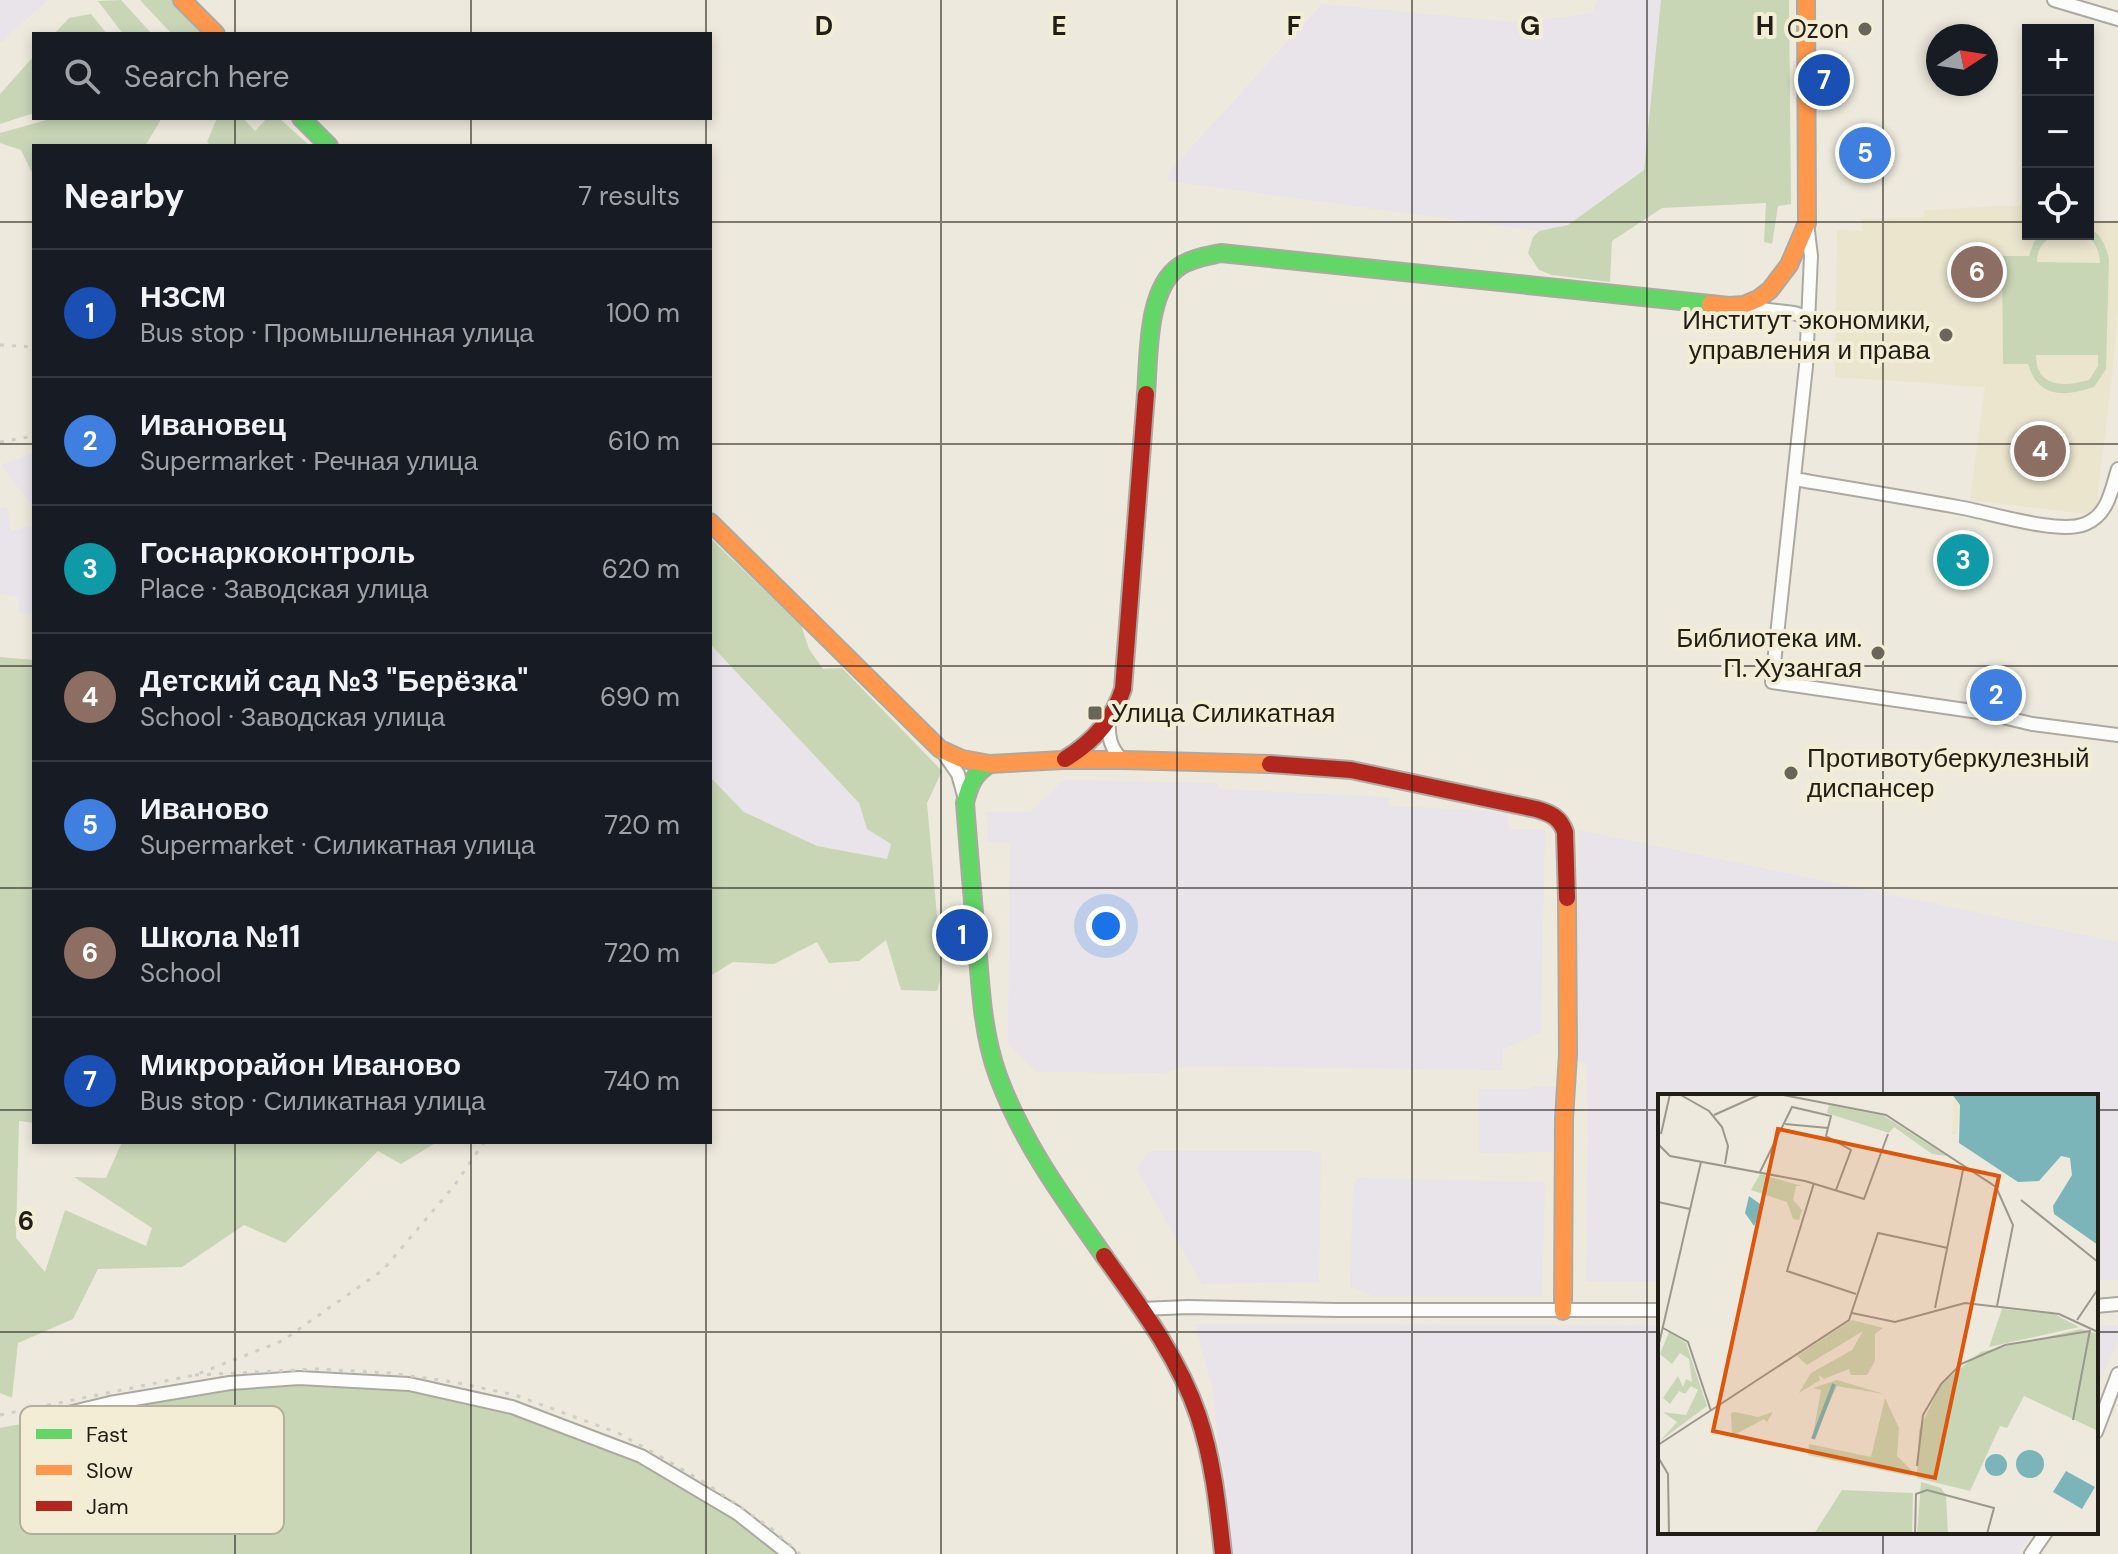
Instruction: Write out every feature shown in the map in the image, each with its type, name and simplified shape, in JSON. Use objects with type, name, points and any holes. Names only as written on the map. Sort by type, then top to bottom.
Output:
[{"type":"street","points":[[182,0],[214,32]]},
{"type":"street","points":[[1806,0],[1810,318],[1772,682],[2118,735]]},
{"type":"street","points":[[2054,0],[2118,19]]},
{"type":"street","points":[[303,120],[327,144]]},
{"type":"street","points":[[1737,307],[1763,295],[1775,285],[1792,259],[1807,223]]},
{"type":"street","points":[[1063,760],[1088,745],[1109,720],[1123,689],[1151,327],[1157,294],[1167,276],[1180,264],[1221,253],[1794,313],[1810,318]]},
{"type":"street","points":[[1794,479],[1961,507],[2055,527],[2082,526],[2099,517],[2108,501],[2118,469]]},
{"type":"street","points":[[712,524],[940,749],[958,774],[965,803],[981,996],[987,1037],[999,1079],[1043,1166],[1171,1355],[1190,1393],[1210,1459],[1223,1554]]},
{"type":"street","points":[[1109,720],[1112,747],[1123,760]]},
{"type":"street","points":[[940,749],[962,759],[990,764],[1123,760],[1299,765],[1351,770],[1536,809],[1552,814],[1562,822],[1565,832],[1568,964],[1563,1311]]},
{"type":"street","points":[[965,803],[976,774],[990,764]]},
{"type":"street","points":[[2098,1306],[2118,1304]]},
{"type":"street","points":[[1141,1309],[1658,1310]]},
{"type":"street","points":[[2098,1427],[2118,1374]]},
{"type":"street","points":[[98,1406],[230,1383],[299,1378],[409,1384],[512,1407],[641,1456],[737,1513],[789,1554]]},
{"type":"street","points":[[2031,1554],[2045,1534]]},
{"type":"shaded area","points":[[0,0],[47,0],[0,43]]},
{"type":"shaded area","points":[[1597,0],[1661,0],[1644,170],[1568,225],[1539,231],[1168,181],[1170,171],[1322,4],[1523,23],[1592,13]]},
{"type":"shaded area","points":[[2022,205],[2022,240],[2094,240],[2094,221],[2118,220],[2118,310],[2095,515],[1970,500],[1985,387],[1835,377],[1837,230],[1862,231],[1862,219],[1924,217],[1924,210]]},
{"type":"shaded area","points":[[32,454],[32,505],[1,465]]},
{"type":"shaded area","points":[[7,507],[11,531],[30,526],[32,528],[32,614],[18,613],[19,597],[0,594],[0,508]]},
{"type":"shaded area","points":[[712,646],[859,803],[867,829],[891,844],[887,859],[817,846],[744,812],[712,779]]},
{"type":"shaded area","points":[[1064,780],[1217,783],[1218,789],[1389,797],[1390,806],[1507,812],[1509,829],[1545,829],[1541,1032],[1503,1050],[1502,1070],[1186,1066],[1164,1073],[1037,1072],[1008,1044],[1010,843],[988,842],[987,812],[1030,812]]},
{"type":"shaded area","points":[[1579,830],[2118,942],[2118,1280],[2098,1280],[2098,1094],[1658,1094],[1658,1282],[1586,1282],[1587,1064],[1577,1060]]},
{"type":"shaded area","points":[[1556,1086],[1557,1152],[1479,1153],[1479,1089],[1529,1089]]},
{"type":"shaded area","points":[[1149,1151],[1313,1151],[1321,1154],[1319,1282],[1202,1284],[1137,1170]]},
{"type":"shaded area","points":[[1357,1178],[1545,1182],[1542,1296],[1372,1296],[1350,1286],[1353,1189]]},
{"type":"shaded area","points":[[1195,1324],[1658,1325],[1658,1534],[2031,1534],[2019,1554],[1228,1554],[1223,1498],[1227,1485],[1212,1387]]},
{"type":"shaded area","points":[[2098,1325],[2118,1325],[2118,1340],[2098,1385]]},
{"type":"green space","points":[[121,0],[150,32],[121,32],[98,1]]},
{"type":"green space","points":[[140,0],[172,0],[203,32],[170,32]]},
{"type":"green space","points":[[1661,0],[1789,0],[1791,204],[1778,206],[1772,244],[1764,242],[1766,203],[1662,208],[1612,241],[1610,282],[1552,275],[1539,270],[1528,253],[1533,237],[1539,231],[1568,225],[1644,170]]},
{"type":"green space","points":[[91,14],[105,32],[56,32],[69,18]]},
{"type":"green space","points":[[32,58],[32,114],[0,124],[0,94]]},
{"type":"green space","points":[[47,120],[160,121],[146,144],[32,144],[32,173],[21,150],[0,143],[0,133]]},
{"type":"green space","points":[[216,120],[245,120],[255,131],[265,120],[281,120],[308,144],[210,144],[207,142]]},
{"type":"green space","points":[[2094,231],[2100,237],[2109,259],[2106,369],[2094,387],[2072,393],[2050,391],[2037,382],[2028,364],[2003,364],[2002,256],[2029,256],[2036,240],[2047,240],[2038,252],[2037,262],[2100,263],[2096,246],[2091,240],[2094,240]],"holes":[[[2036,355],[2098,355],[2098,366],[2089,380],[2062,384],[2041,374]]]},
{"type":"green space","points":[[712,540],[801,625],[809,649],[823,669],[842,668],[942,771],[927,803],[942,973],[937,991],[901,990],[886,940],[859,961],[829,963],[817,942],[774,964],[733,962],[712,975],[712,779],[744,812],[817,846],[887,859],[891,844],[867,829],[859,803],[712,646]]},
{"type":"green space","points":[[0,657],[32,660],[32,1123],[19,1121],[16,1238],[45,1272],[65,1210],[146,1246],[152,1228],[74,1177],[106,1178],[121,1144],[434,1144],[401,1164],[378,1151],[285,1243],[244,1225],[182,1267],[98,1269],[73,1319],[18,1343],[12,1398],[0,1393]]},
{"type":"green space","points":[[230,1383],[409,1384],[512,1407],[641,1456],[789,1554],[0,1554],[0,1428],[20,1424],[20,1534],[284,1534],[284,1406],[112,1406]]},
{"type":"railway","points":[[0,345],[32,347]]},
{"type":"railway","points":[[0,442],[32,436]]},
{"type":"railway","points":[[44,1406],[195,1375],[282,1341],[383,1270],[454,1186],[483,1144]]},
{"type":"railway","points":[[195,1375],[318,1369],[390,1373],[515,1395],[618,1433],[663,1458],[772,1529],[800,1554]]},
{"type":"railway","points":[[0,1415],[20,1411]]},
{"type":"traffic: fast","points":[[303,120],[327,144]]},
{"type":"traffic: fast","points":[[1146,394],[1151,325],[1161,290],[1169,276],[1180,266],[1221,253],[1710,304]]},
{"type":"traffic: fast","points":[[990,764],[973,780],[965,803],[980,986],[989,1047],[1019,1124],[1059,1191],[1104,1256]]},
{"type":"traffic: slow","points":[[182,0],[214,32]]},
{"type":"traffic: slow","points":[[1710,304],[1744,305],[1770,290],[1789,265],[1807,223],[1806,0]]},
{"type":"traffic: slow","points":[[712,524],[940,749],[962,759],[990,764],[1063,760],[1270,764]]},
{"type":"traffic: slow","points":[[1563,1311],[1564,1119],[1568,1054],[1567,898]]},
{"type":"traffic: jam","points":[[1065,759],[1101,729],[1114,711],[1123,689],[1146,394]]},
{"type":"traffic: jam","points":[[1270,764],[1351,770],[1550,814],[1565,832],[1567,898]]},
{"type":"traffic: jam","points":[[1104,1256],[1157,1332],[1190,1393],[1211,1466],[1223,1554]]},
{"type":"place","name":"Ozon","points":[[1865,29]]},
{"type":"place","name":"Микрорайон Иваново","points":[[1824,80]]},
{"type":"place","name":"Иваново","points":[[1865,153]]},
{"type":"place","name":"Школа №11","points":[[1977,272]]},
{"type":"place","name":"Институт экономики, управления и права","points":[[1946,335]]},
{"type":"place","name":"Детский сад №3 \"Берёзка\"","points":[[2040,451]]},
{"type":"place","name":"Госнаркоконтроль","points":[[1963,560]]},
{"type":"place","name":"Библиотека им. П. Хузангая","points":[[1878,653]]},
{"type":"place","name":"Ивановец","points":[[1996,695]]},
{"type":"place","name":"Улица Силикатная","points":[[1095,713]]},
{"type":"place","name":"Противотуберкулезный диспансер","points":[[1791,773]]},
{"type":"place","name":"НЗСМ","points":[[962,935]]}]
